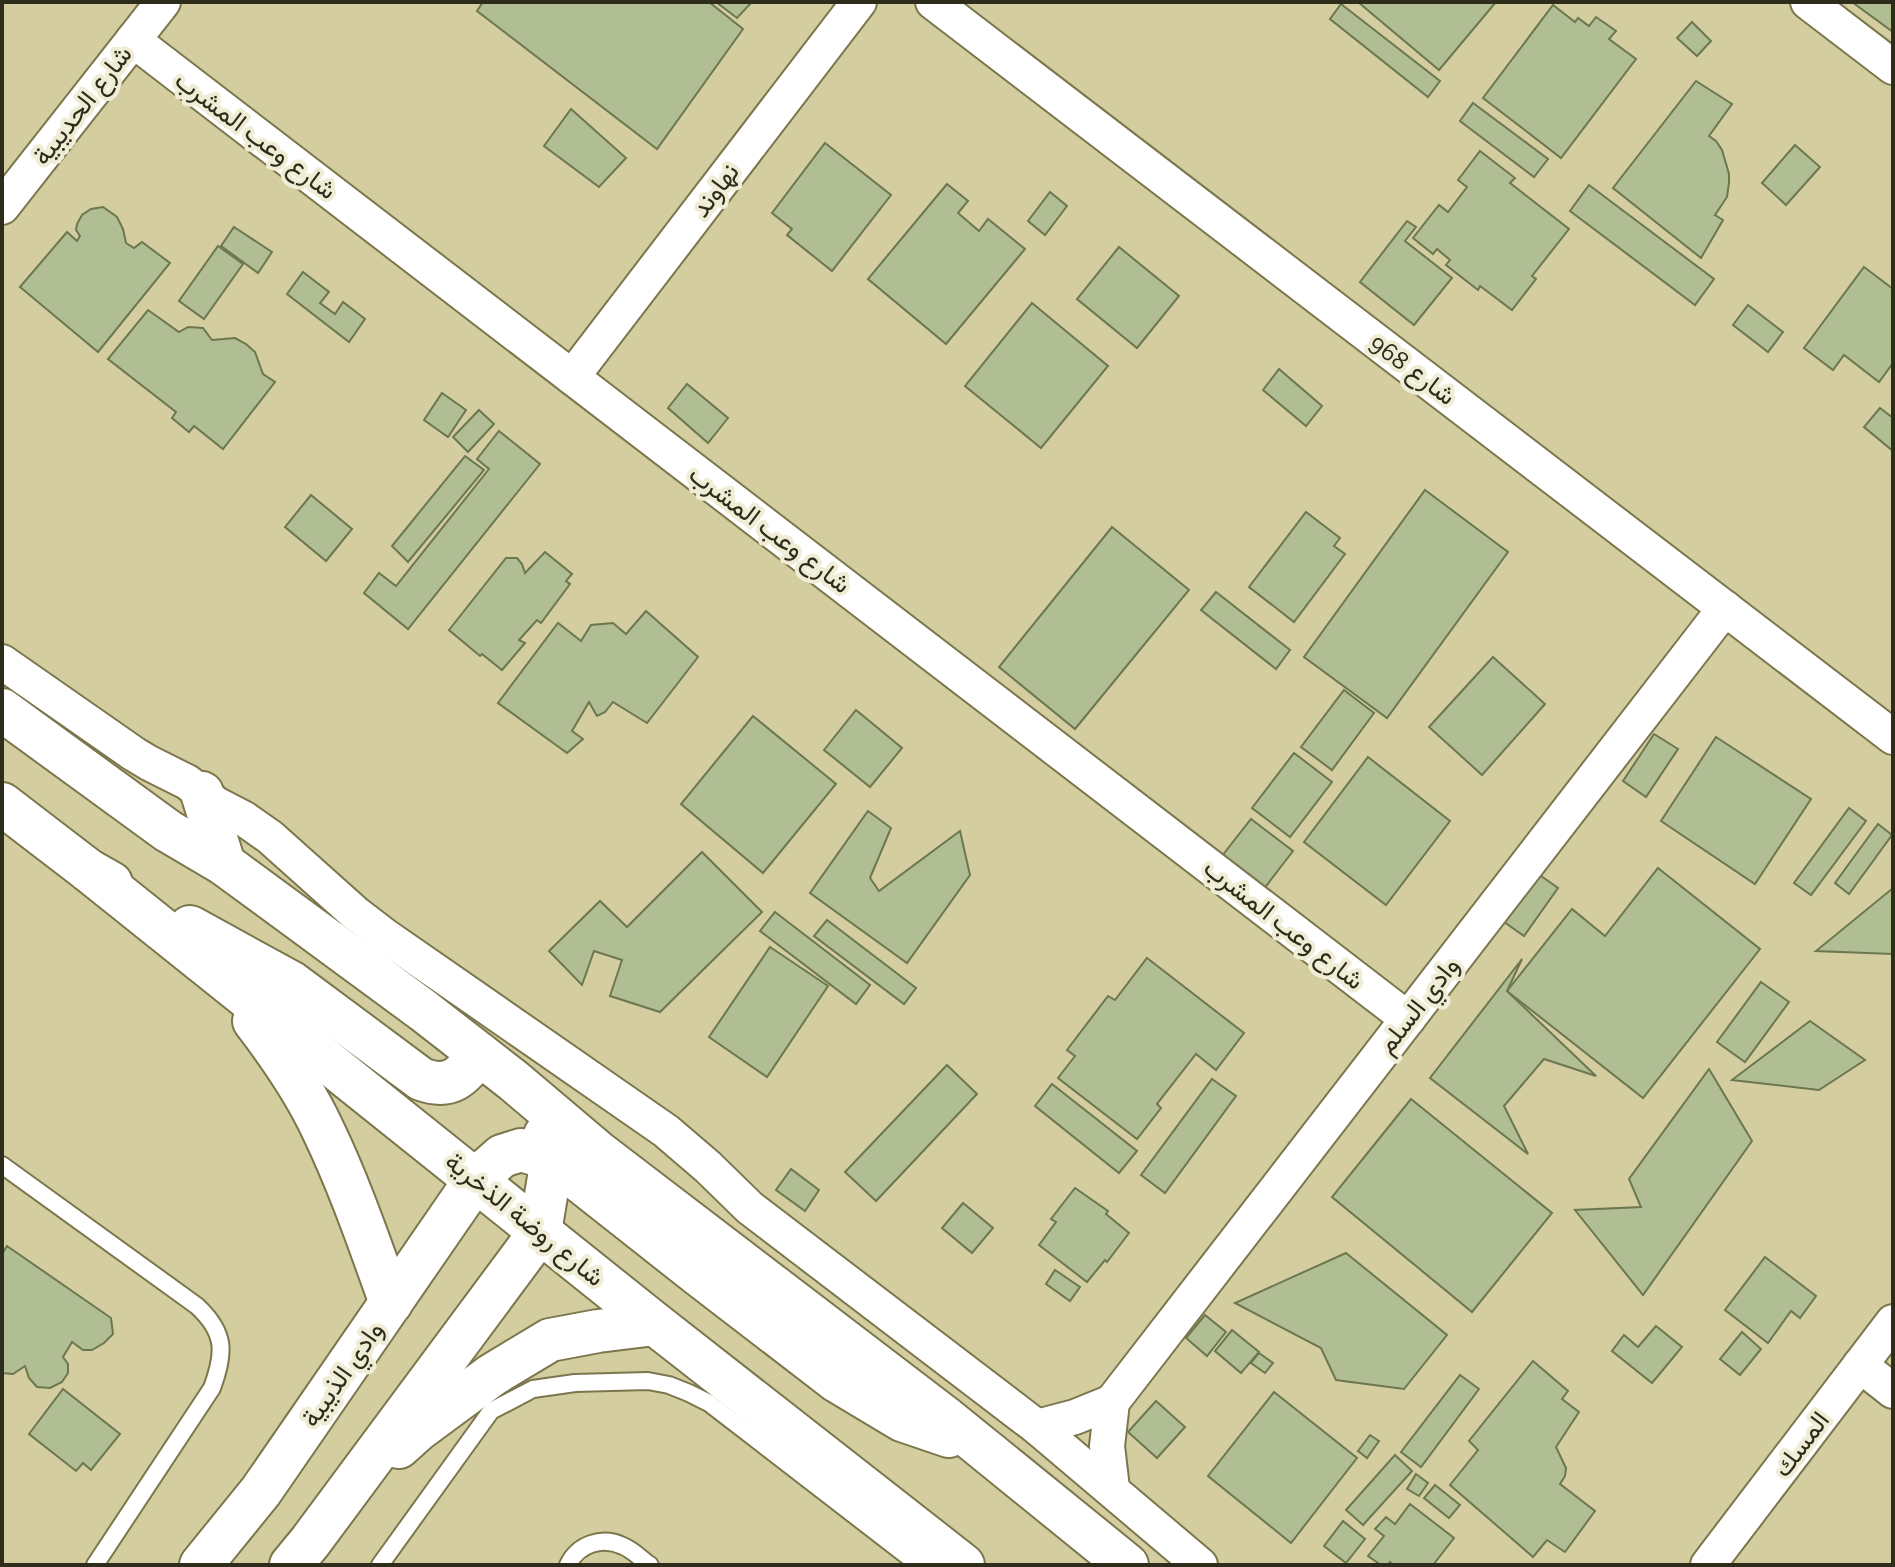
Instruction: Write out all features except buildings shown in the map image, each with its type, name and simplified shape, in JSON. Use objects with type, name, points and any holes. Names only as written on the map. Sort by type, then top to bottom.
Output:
[{"type":"street","name":"شارع الحديبية","points":[[2,207],[163,2]]},
{"type":"street","name":"نهاوند","points":[[572,377],[859,2]]},
{"type":"street","name":"شارع 968","points":[[933,2],[1893,737]]},
{"type":"street","points":[[1808,2],[1893,67]]},
{"type":"street","name":"شارع وعب المشرب","points":[[133,40],[1408,1019]]},
{"type":"street","name":"وادي السلم","points":[[1112,1402],[1725,608]]},
{"type":"street","points":[[2,662],[141,759],[187,782],[270,837],[385,936],[666,1131],[768,1222],[1037,1427],[1200,1565]]},
{"type":"street","points":[[2,710],[168,831],[224,864],[424,1011],[599,1153],[936,1410],[1127,1565]]},
{"type":"street","points":[[202,793],[224,864]]},
{"type":"street","name":"شارع روضة الذخرية","points":[[2,804],[963,1565]]},
{"type":"street","name":"شارع روضة الذخرية","points":[[88,870],[292,983],[421,1079],[432,1083],[455,1080],[465,1073],[479,1054]]},
{"type":"street","points":[[223,978],[285,1062],[323,1129],[361,1219],[391,1303]]},
{"type":"street","points":[[291,1565],[540,1232],[552,1159],[542,1125],[514,1081]]},
{"type":"street","name":"وادي الذيبية","points":[[201,1565],[261,1491],[476,1179],[502,1156],[521,1150],[552,1159]]},
{"type":"street","points":[[552,1159],[837,1381],[902,1420],[980,1446]]},
{"type":"street","name":"المسك","points":[[1708,1565],[1893,1322]]},
{"type":"street","points":[[347,1492],[419,1429],[492,1375],[550,1340],[655,1324]]},
{"type":"street","points":[[1860,1365],[1893,1391]]},
{"type":"street","points":[[1037,1427],[1075,1417],[1112,1402],[1107,1446],[1112,1489]]},
{"type":"lane","points":[[2,1165],[197,1306],[217,1330],[221,1344],[221,1357],[212,1388],[95,1565]]},
{"type":"lane","points":[[380,1565],[491,1411],[533,1389],[575,1383],[648,1381],[669,1385],[709,1403],[919,1565]]},
{"type":"lane","points":[[568,1565],[581,1548],[603,1541],[626,1547],[650,1565]]}]
